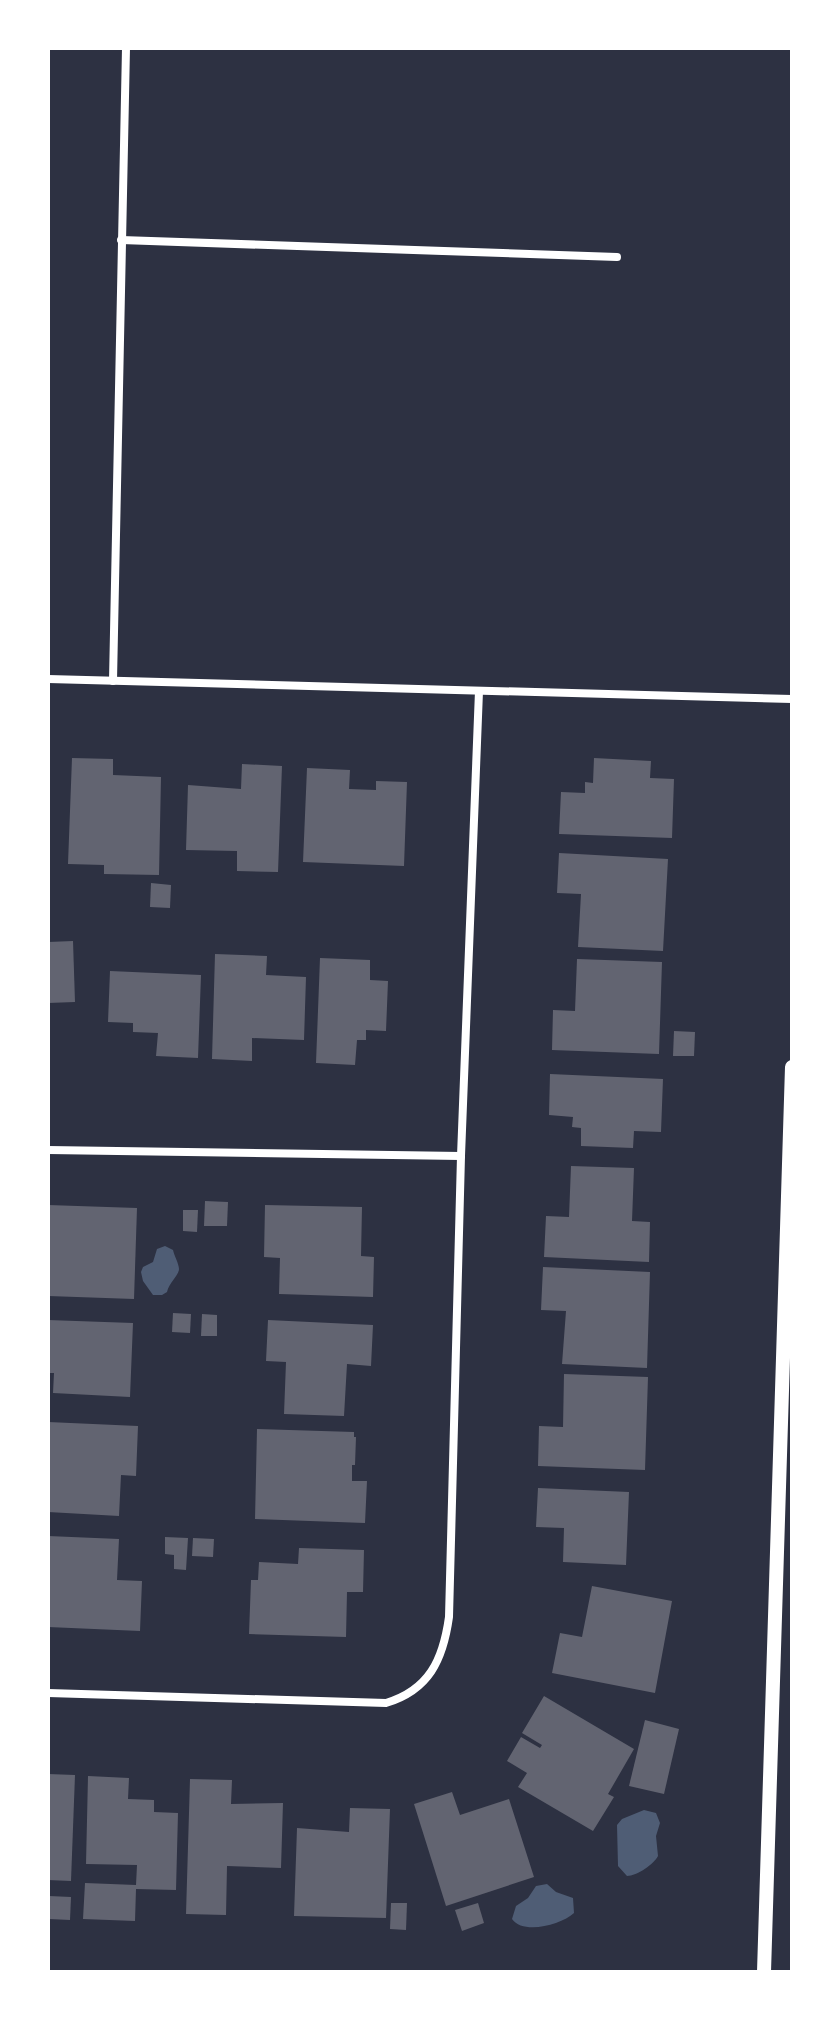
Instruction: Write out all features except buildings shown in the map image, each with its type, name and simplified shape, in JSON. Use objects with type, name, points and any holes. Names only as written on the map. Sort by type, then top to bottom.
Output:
[{"type":"street","points":[[113,681],[126,48]]},
{"type":"street","points":[[121,240],[617,257]]},
{"type":"street","points":[[48,679],[792,699]]},
{"type":"street","points":[[48,1693],[386,1703],[405,1697],[420,1686],[441,1654],[449,1617],[461,1156],[479,691]]},
{"type":"street","points":[[764,1972],[792,1067]]},
{"type":"street","points":[[48,1150],[461,1156]]},
{"type":"water","points":[[165,1246],[173,1250],[179,1271],[167,1292],[153,1295],[141,1272],[143,1267],[153,1262],[157,1249]]},
{"type":"water","points":[[644,1810],[656,1813],[660,1823],[656,1836],[658,1856],[645,1869],[627,1876],[618,1866],[617,1825],[622,1819]]},
{"type":"water","points":[[547,1884],[556,1892],[573,1898],[574,1913],[542,1926],[517,1924],[512,1919],[516,1906],[528,1898],[536,1886]]}]
